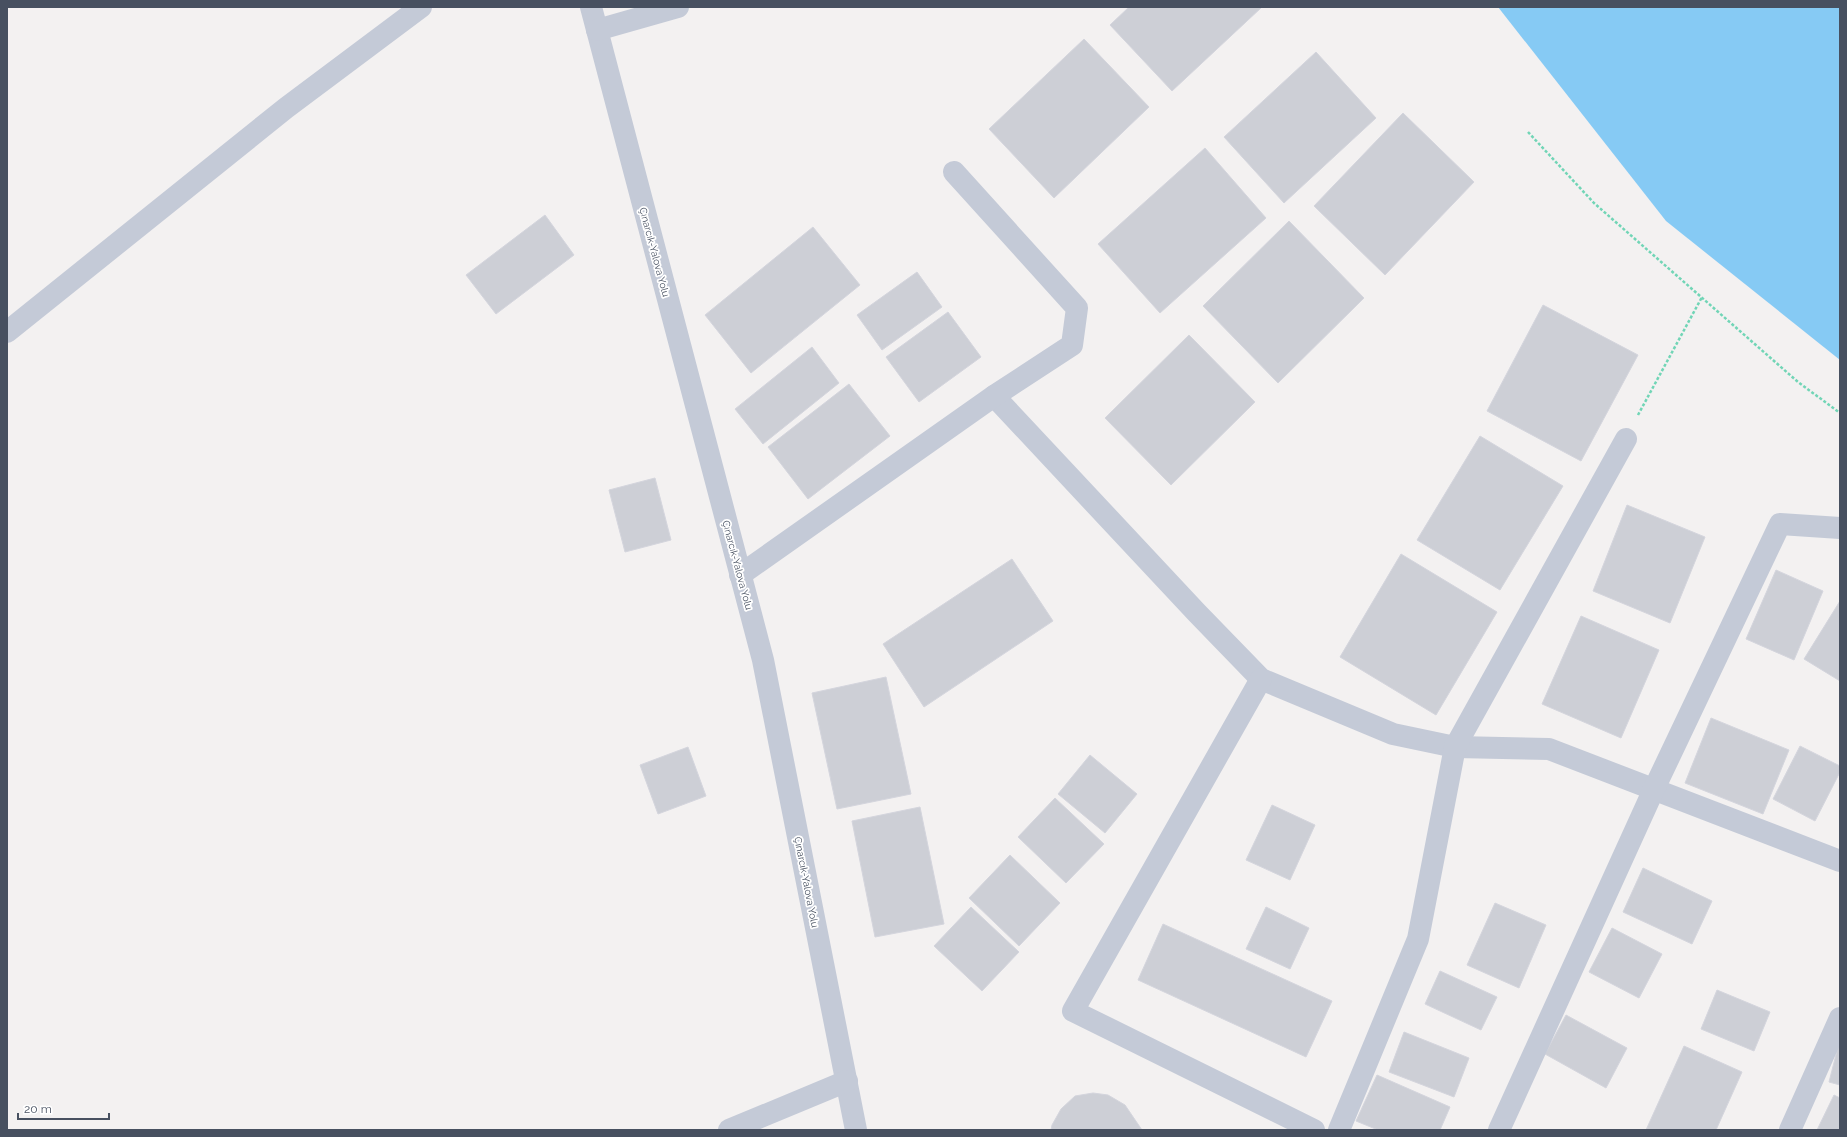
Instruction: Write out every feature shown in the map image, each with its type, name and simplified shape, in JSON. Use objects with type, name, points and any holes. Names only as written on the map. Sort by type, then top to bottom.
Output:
[{"type":"street","points":[[7,332],[286,108],[420,7]]},
{"type":"street","name":"Çınarcık-Yalova Yolu","points":[[591,7],[763,660],[856,1130]]},
{"type":"street","points":[[597,30],[678,7]]},
{"type":"street","points":[[740,575],[994,396],[1072,345],[1077,308],[954,172]]},
{"type":"street","points":[[994,396],[1191,608],[1261,679],[1393,734],[1455,748],[1549,749],[1840,861]]},
{"type":"street","points":[[1339,1130],[1418,938],[1455,748],[1626,439]]},
{"type":"street","points":[[1499,1130],[1654,789],[1780,524],[1840,528]]},
{"type":"street","points":[[1261,679],[1073,1011],[1314,1130]]},
{"type":"street","points":[[1790,1130],[1840,1018]]},
{"type":"street","points":[[729,1130],[847,1081]]},
{"type":"path","points":[[1528,132],[1594,203],[1798,382],[1840,413]]},
{"type":"path","points":[[1626,439],[1702,297]]},
{"type":"water","points":[[1498,7],[1840,7],[1840,360],[1666,221]]},
{"type":"building","points":[[1129,7],[1262,7],[1172,91],[1110,25]]},
{"type":"building","points":[[1084,39],[1149,107],[1054,198],[989,129]]},
{"type":"building","points":[[1316,52],[1376,118],[1284,203],[1224,137]]},
{"type":"building","points":[[1403,113],[1474,182],[1385,275],[1314,206]]},
{"type":"building","points":[[1205,148],[1266,218],[1160,313],[1098,244]]},
{"type":"building","points":[[545,215],[574,255],[496,314],[466,275]]},
{"type":"building","points":[[1289,221],[1364,298],[1278,383],[1203,306]]},
{"type":"building","points":[[813,227],[860,285],[751,373],[705,315]]},
{"type":"building","points":[[917,272],[942,307],[882,350],[857,315]]},
{"type":"building","points":[[1543,305],[1638,355],[1581,461],[1487,411]]},
{"type":"building","points":[[948,312],[981,357],[919,402],[886,357]]},
{"type":"building","points":[[1189,335],[1255,402],[1171,485],[1105,418]]},
{"type":"building","points":[[812,347],[839,383],[763,444],[735,409]]},
{"type":"building","points":[[849,384],[890,436],[808,499],[768,447]]},
{"type":"building","points":[[1480,436],[1563,486],[1500,590],[1417,540]]},
{"type":"building","points":[[655,478],[671,540],[625,552],[609,490]]},
{"type":"building","points":[[1627,505],[1705,537],[1670,623],[1593,591]]},
{"type":"building","points":[[1401,554],[1497,612],[1436,715],[1340,657]]},
{"type":"building","points":[[1012,559],[1053,621],[924,707],[883,644]]},
{"type":"building","points":[[1776,570],[1823,591],[1794,660],[1746,639]]},
{"type":"building","points":[[1840,601],[1840,681],[1804,659]]},
{"type":"building","points":[[1581,616],[1659,650],[1621,738],[1542,704]]},
{"type":"building","points":[[886,677],[911,794],[837,809],[812,693]]},
{"type":"building","points":[[1711,718],[1789,750],[1763,814],[1685,783]]},
{"type":"building","points":[[1800,746],[1840,766],[1840,772],[1815,821],[1773,799]]},
{"type":"building","points":[[688,747],[706,796],[658,814],[640,765]]},
{"type":"building","points":[[1090,755],[1137,794],[1105,833],[1058,794]]},
{"type":"building","points":[[1055,798],[1104,844],[1066,883],[1018,837]]},
{"type":"building","points":[[1272,805],[1315,825],[1290,880],[1246,860]]},
{"type":"building","points":[[920,807],[944,924],[875,937],[852,821]]},
{"type":"building","points":[[1010,855],[1060,903],[1019,946],[969,898]]},
{"type":"building","points":[[1643,868],[1712,901],[1692,944],[1623,912]]},
{"type":"building","points":[[1495,903],[1546,925],[1519,988],[1467,965]]},
{"type":"building","points":[[971,907],[1019,952],[982,991],[934,946]]},
{"type":"building","points":[[1266,907],[1309,928],[1290,969],[1246,949]]},
{"type":"building","points":[[1163,924],[1332,1001],[1306,1057],[1138,980]]},
{"type":"building","points":[[1612,928],[1662,954],[1639,998],[1589,972]]},
{"type":"building","points":[[1440,971],[1497,997],[1481,1030],[1425,1004]]},
{"type":"building","points":[[1717,990],[1770,1012],[1754,1051],[1701,1029]]},
{"type":"building","points":[[1566,1015],[1627,1048],[1606,1088],[1545,1054]]},
{"type":"building","points":[[1404,1032],[1469,1058],[1454,1097],[1389,1072]]},
{"type":"building","points":[[1840,1039],[1840,1085],[1829,1082]]},
{"type":"building","points":[[1684,1046],[1742,1072],[1716,1130],[1646,1130]]},
{"type":"building","points":[[1377,1075],[1450,1107],[1440,1130],[1378,1130],[1356,1121]]},
{"type":"building","points":[[1093,1093],[1108,1095],[1125,1105],[1142,1130],[1051,1130],[1052,1125],[1061,1109],[1075,1096]]},
{"type":"building","points":[[1834,1095],[1840,1098],[1840,1130],[1817,1130]]}]
